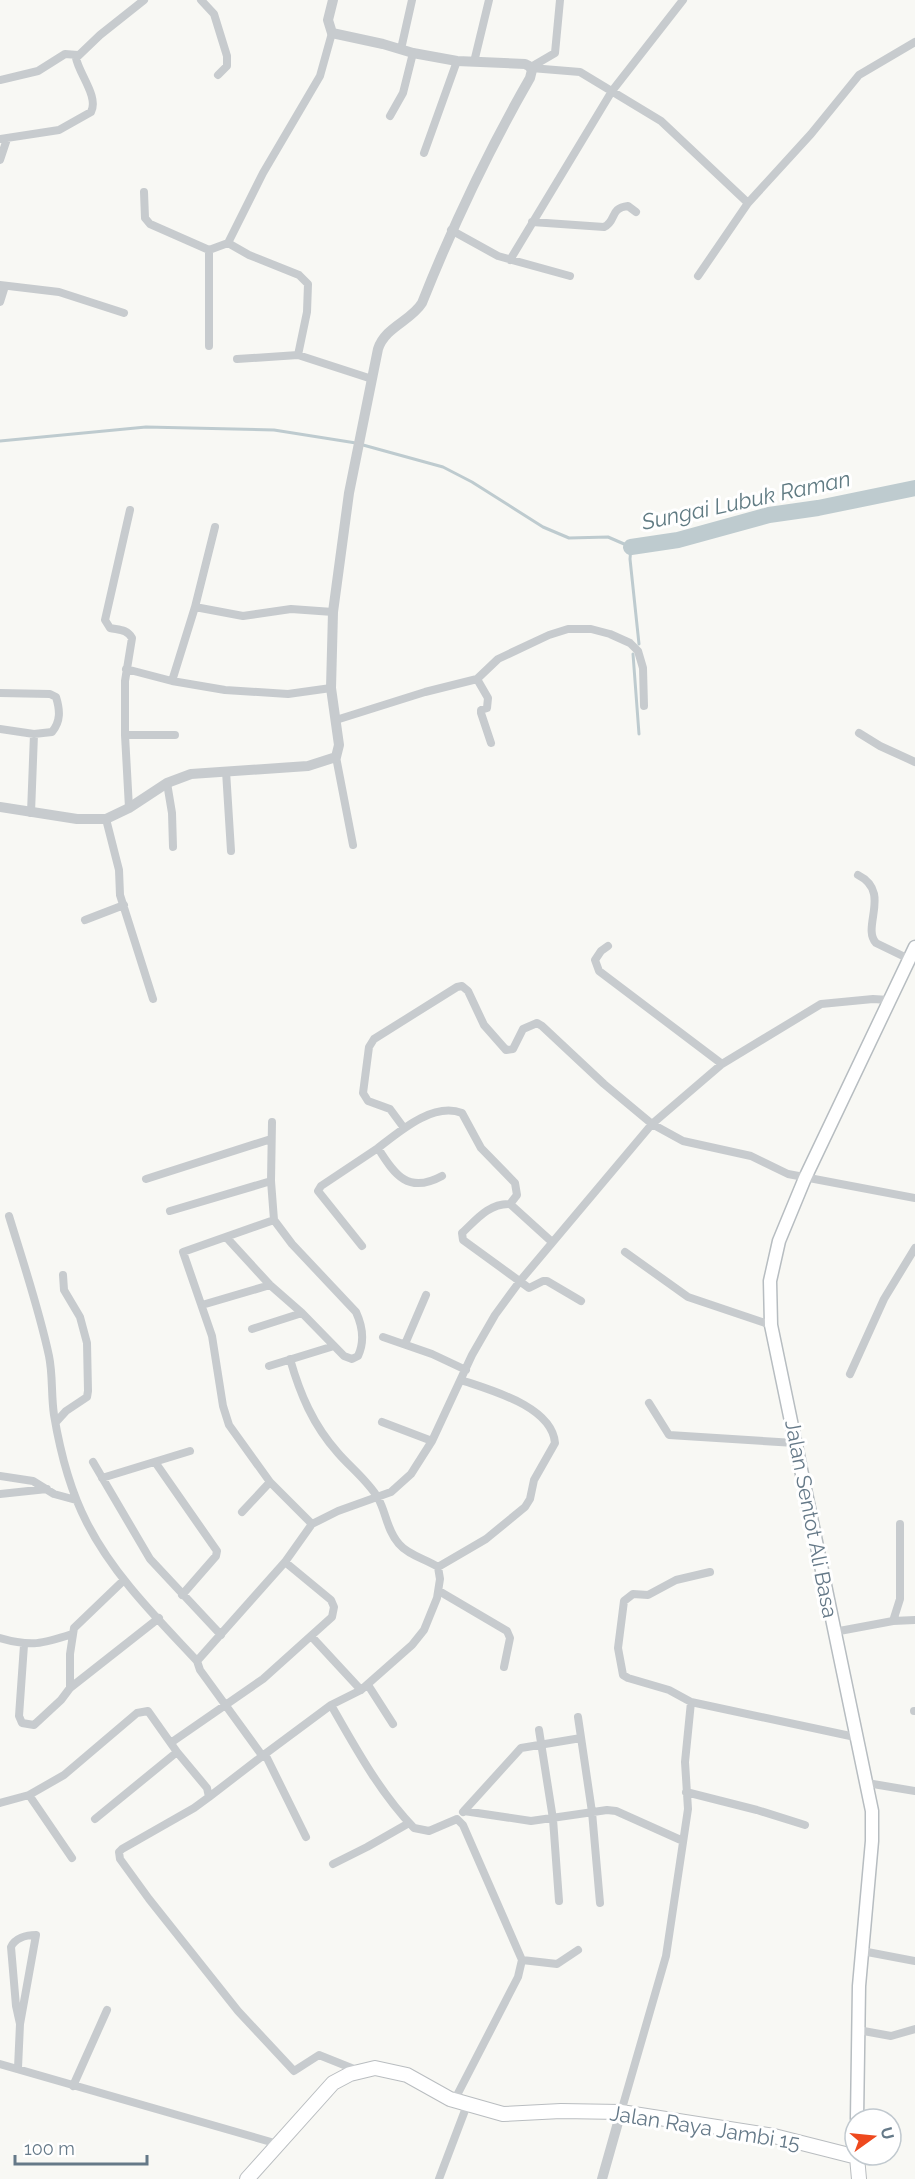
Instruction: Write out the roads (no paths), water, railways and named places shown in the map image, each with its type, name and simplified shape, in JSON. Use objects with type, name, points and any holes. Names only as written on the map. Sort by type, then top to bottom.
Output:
[{"type":"highway","name":"Jalan Raya Jambi 15","points":[[247,2179],[333,2083],[359,2071],[375,2068],[406,2075],[461,2103],[503,2114],[561,2111],[621,2112],[774,2136],[843,2153]]},
{"type":"main road","name":"Jalan Sentot Ali Basa","points":[[858,2107],[858,2030],[862,1951],[872,1841],[872,1811],[771,1325],[770,1281],[779,1241],[805,1178],[915,947]]},
{"type":"street","points":[[0,160],[4,139],[63,128],[92,112],[93,97],[77,64],[78,55],[142,0]]},
{"type":"street","points":[[201,0],[214,14],[227,56],[227,66],[218,75]]},
{"type":"street","points":[[144,192],[147,221],[209,250],[228,243],[262,173],[320,76],[332,33],[328,20],[333,0]]},
{"type":"street","points":[[401,49],[412,0]]},
{"type":"street","points":[[474,62],[489,0]]},
{"type":"street","points":[[531,68],[555,53],[560,0]]},
{"type":"street","points":[[510,260],[612,91],[683,0]]},
{"type":"street","points":[[332,33],[401,49],[413,54],[474,62],[525,64],[531,68],[580,72],[661,121],[748,203]]},
{"type":"street","points":[[698,276],[748,203],[811,134],[859,75],[915,42]]},
{"type":"street","points":[[0,80],[38,71],[65,54],[78,55]]},
{"type":"street","points":[[390,116],[403,93],[413,54]]},
{"type":"street","points":[[424,153],[457,60]]},
{"type":"street","points":[[353,845],[336,758],[339,745],[331,688],[333,612],[349,493],[380,341],[418,310],[471,188],[531,78],[531,68]]},
{"type":"street","points":[[532,222],[604,227],[611,222],[613,214],[619,208],[628,206],[636,212]]},
{"type":"street","points":[[451,230],[498,256],[570,276]]},
{"type":"street","points":[[228,243],[249,255],[299,275],[308,284],[308,312],[298,355]]},
{"type":"street","points":[[209,250],[209,346]]},
{"type":"street","points":[[0,302],[3,286],[59,292],[124,313]]},
{"type":"street","points":[[237,358],[298,355],[372,379]]},
{"type":"street","points":[[129,808],[125,735],[126,669],[132,638],[125,631],[110,628],[105,620],[130,510]]},
{"type":"street","points":[[172,681],[195,607],[215,527]]},
{"type":"street","points":[[195,607],[243,616],[291,609],[333,612]]},
{"type":"street","points":[[336,720],[425,692],[477,679],[498,659],[549,635],[568,629],[591,629],[610,634],[630,643],[638,651],[643,668],[644,706]]},
{"type":"street","points":[[126,669],[172,681],[225,690],[288,694],[331,688]]},
{"type":"street","points":[[477,679],[488,698],[487,708],[480,711],[491,742]]},
{"type":"street","points":[[0,693],[50,694],[56,697],[60,709],[57,725],[52,732],[34,734],[0,729]]},
{"type":"street","points":[[859,733],[880,746],[915,762]]},
{"type":"street","points":[[31,813],[34,734]]},
{"type":"street","points":[[125,735],[175,735]]},
{"type":"street","points":[[0,807],[77,819],[106,819],[129,808],[167,783],[191,774],[308,766],[336,758]]},
{"type":"street","points":[[226,771],[231,851]]},
{"type":"street","points":[[167,783],[172,813],[173,847]]},
{"type":"street","points":[[106,819],[119,870],[120,895],[153,999]]},
{"type":"street","points":[[858,875],[869,882],[874,894],[875,915],[871,930],[872,939],[909,959]]},
{"type":"street","points":[[85,920],[124,905]]},
{"type":"street","points":[[608,946],[595,960],[599,971],[722,1064]]},
{"type":"street","points":[[404,1128],[390,1109],[368,1101],[363,1093],[369,1047],[382,1033],[457,987],[462,987],[468,991],[484,1025],[506,1050],[513,1049],[523,1029],[537,1023],[652,1124],[683,1141],[741,1153],[788,1174],[915,1197]]},
{"type":"street","points":[[197,1661],[285,1562],[312,1524],[338,1510],[391,1492],[411,1474],[432,1441],[460,1380],[495,1315],[552,1242],[652,1124],[722,1064],[821,1004],[873,999],[889,1000]]},
{"type":"street","points":[[362,1246],[318,1191],[321,1186],[404,1128],[438,1112],[462,1113],[481,1148],[515,1183],[516,1195],[510,1204]]},
{"type":"street","points":[[226,1237],[270,1285],[302,1313],[344,1356],[352,1359],[358,1356],[362,1339],[361,1323],[356,1312],[292,1244],[274,1220],[272,1122]]},
{"type":"street","points":[[146,1179],[271,1139]]},
{"type":"street","points":[[378,1148],[392,1169],[407,1181],[424,1184],[442,1176]]},
{"type":"street","points":[[170,1211],[272,1181]]},
{"type":"street","points":[[552,1242],[510,1204],[497,1205],[484,1211],[462,1233],[462,1237],[529,1288],[548,1281],[581,1301]]},
{"type":"street","points":[[9,1216],[49,1356],[56,1422],[64,1461],[76,1500],[105,1555],[124,1581],[197,1661],[200,1670],[261,1754],[265,1754],[306,1837]]},
{"type":"street","points":[[274,1220],[183,1252],[212,1336],[223,1406],[229,1425],[270,1482],[312,1524]]},
{"type":"street","points":[[850,1374],[879,1308],[915,1248]]},
{"type":"street","points":[[625,1252],[688,1297],[771,1325]]},
{"type":"street","points":[[56,1422],[66,1411],[87,1397],[88,1390],[87,1343],[80,1317],[64,1290],[63,1275]]},
{"type":"street","points":[[201,1305],[270,1285]]},
{"type":"street","points":[[405,1344],[426,1295]]},
{"type":"street","points":[[252,1329],[302,1313]]},
{"type":"street","points":[[383,1337],[466,1370]]},
{"type":"street","points":[[269,1366],[334,1346]]},
{"type":"street","points":[[290,1359],[303,1398],[315,1423],[377,1497],[397,1543],[412,1554],[427,1559],[438,1567],[440,1571],[439,1591],[424,1630],[382,1674],[331,1705],[194,1808],[119,1852],[120,1859],[149,1899],[238,2011],[294,2071],[319,2055],[359,2071]]},
{"type":"street","points":[[438,1567],[486,1539],[525,1507],[530,1499],[534,1480],[555,1443],[552,1428],[538,1413],[460,1380]]},
{"type":"street","points":[[649,1404],[669,1434],[795,1443]]},
{"type":"street","points":[[382,1422],[432,1441]]},
{"type":"street","points":[[102,1478],[190,1451]]},
{"type":"street","points":[[93,1462],[150,1559],[221,1635]]},
{"type":"street","points":[[155,1462],[217,1551],[216,1556],[182,1595]]},
{"type":"street","points":[[0,1476],[33,1481],[54,1494],[76,1500]]},
{"type":"street","points":[[242,1512],[270,1482]]},
{"type":"street","points":[[0,1494],[47,1489]]},
{"type":"street","points":[[892,1621],[900,1599],[900,1524]]},
{"type":"street","points":[[172,1742],[226,1703],[263,1680],[332,1617],[334,1607],[331,1600],[285,1562]]},
{"type":"street","points":[[710,1572],[676,1580],[648,1595],[633,1594],[624,1601],[619,1625],[618,1648],[623,1675],[669,1690],[691,1702],[855,1737]]},
{"type":"street","points":[[70,1688],[74,1628],[124,1581]]},
{"type":"street","points":[[439,1591],[507,1631],[510,1638],[504,1667]]},
{"type":"street","points":[[24,1645],[19,1716],[22,1723],[34,1725],[61,1700],[70,1688],[159,1618]]},
{"type":"street","points":[[834,1632],[892,1621],[915,1620]]},
{"type":"street","points":[[0,1638],[24,1645],[45,1643],[72,1634]]},
{"type":"street","points":[[311,1636],[364,1687],[393,1724]]},
{"type":"street","points":[[602,2179],[666,1956],[688,1809],[685,1762],[691,1702]]},
{"type":"street","points":[[331,1705],[369,1769],[409,1823],[414,1828],[429,1831],[457,1819],[521,1748],[581,1738]]},
{"type":"street","points":[[0,1803],[29,1795],[64,1775],[137,1713],[145,1710],[207,1788],[209,1797]]},
{"type":"street","points":[[578,1716],[592,1812],[600,1903]]},
{"type":"street","points":[[539,1730],[553,1819],[559,1900]]},
{"type":"street","points":[[95,1820],[177,1752]]},
{"type":"street","points":[[867,1783],[915,1791]]},
{"type":"street","points":[[686,1792],[805,1825]]},
{"type":"street","points":[[29,1795],[72,1858]]},
{"type":"street","points":[[464,1810],[508,1816],[523,1821],[553,1819],[607,1809],[683,1841]]},
{"type":"street","points":[[439,2179],[461,2103],[518,1977],[522,1960],[463,1825],[457,1819]]},
{"type":"street","points":[[333,1864],[409,1823]]},
{"type":"street","points":[[18,2068],[20,2024],[36,1935],[22,1937],[13,1942],[11,1947],[16,2006],[20,2024]]},
{"type":"street","points":[[522,1960],[556,1964],[578,1950]]},
{"type":"street","points":[[862,1951],[915,1961]]},
{"type":"street","points":[[73,2086],[107,2010]]},
{"type":"street","points":[[858,2030],[891,2036],[915,2029]]},
{"type":"street","points":[[0,2064],[278,2144]]},
{"type":"waterway","name":"Sungai Lubuk Raman","points":[[0,441],[146,427],[274,430],[356,443]]},
{"type":"waterway","name":"Sungai Lubuk Raman","points":[[363,445],[443,467],[472,482],[543,527],[569,538],[608,537],[631,547],[630,559],[639,644]]},
{"type":"waterway","name":"Sungai Lubuk Raman","points":[[631,547],[678,540],[769,515],[818,508],[915,488]]},
{"type":"waterway","points":[[633,654],[639,734]]}]
